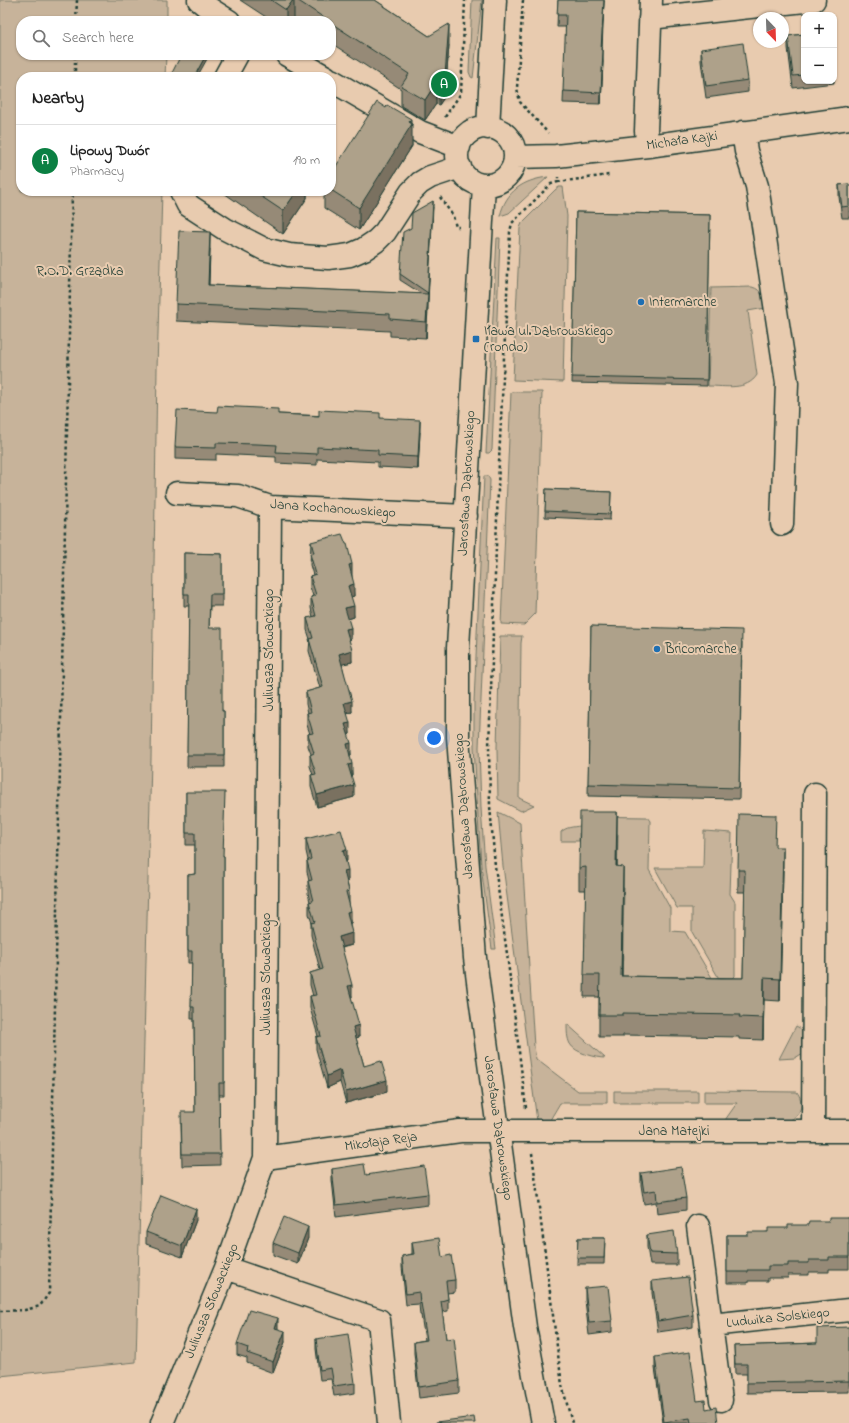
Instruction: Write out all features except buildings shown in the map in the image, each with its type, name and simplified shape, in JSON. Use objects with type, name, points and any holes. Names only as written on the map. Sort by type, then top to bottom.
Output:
[{"type":"street","points":[[199,0],[210,10],[220,16]]},
{"type":"street","points":[[488,128],[495,0]]},
{"type":"street","points":[[648,146],[646,131],[651,9],[814,0]]},
{"type":"street","points":[[228,72],[234,60]]},
{"type":"street","points":[[296,60],[317,72]]},
{"type":"street","points":[[336,83],[420,132],[459,157]]},
{"type":"street","name":"Michała Kajki","points":[[515,156],[556,156],[648,146],[849,118]]},
{"type":"street","points":[[488,128],[499,130],[508,137],[514,146],[515,156],[513,168],[506,178],[496,184],[484,185],[474,183],[465,176],[459,157],[463,139],[470,132],[488,128]]},
{"type":"street","points":[[743,132],[746,151],[757,186],[787,383],[782,524]]},
{"type":"street","points":[[184,196],[188,205],[225,229],[264,249],[289,255],[328,258],[350,255],[364,249],[376,241],[385,232],[410,192],[420,183],[459,157]]},
{"type":"street","name":"Jarosława Dąbrowskiego","points":[[484,185],[458,648],[458,737],[475,958],[525,1327],[543,1423]]},
{"type":"street","name":"Jana Kochanowskiego","points":[[177,493],[238,496],[270,507],[466,516]]},
{"type":"street","name":"Juliusza Słowackiego","points":[[162,1423],[226,1268],[265,1158],[270,507]]},
{"type":"street","points":[[813,1132],[815,794]]},
{"type":"street","name":"Mikołaja Reja","points":[[265,1158],[460,1131],[498,1131]]},
{"type":"street","name":"Jana Matejki","points":[[498,1131],[849,1131]]},
{"type":"street","name":"Ludwika Solskiego","points":[[698,1226],[711,1325],[849,1310]]},
{"type":"street","points":[[226,1268],[379,1320],[389,1423]]},
{"type":"street","points":[[711,1325],[721,1400]]},
{"type":"path","points":[[76,16],[77,0]]},
{"type":"path","points":[[441,123],[461,93],[466,0]]},
{"type":"path","points":[[523,0],[517,88],[520,102],[550,135]]},
{"type":"path","points":[[75,60],[75,72]]},
{"type":"path","points":[[558,174],[558,182],[551,184],[512,223],[510,232],[490,702],[490,776],[494,866],[508,962],[562,1385],[572,1423]]},
{"type":"path","points":[[437,191],[442,202],[453,216],[456,226],[464,227]]},
{"type":"path","points":[[0,1311],[25,1310],[40,1306],[49,1293],[72,196]]},
{"type":"green space","name":"R.O.D. Grządka","points":[[0,0],[167,0],[167,16],[16,16],[16,60],[166,60],[165,72],[16,72],[16,196],[162,196],[157,369],[151,759],[136,1362],[0,1376]]},
{"type":"green space","points":[[472,0],[482,0],[473,78],[469,72]]},
{"type":"green space","points":[[548,177],[509,213],[500,216],[511,193],[517,188],[531,181]]},
{"type":"green space","points":[[559,187],[563,187],[567,216],[563,382],[513,380],[520,228],[522,223]]},
{"type":"green space","points":[[497,238],[500,238],[492,450],[489,453],[486,453]]},
{"type":"green space","points":[[711,288],[756,288],[760,292],[765,308],[748,311],[757,375],[753,380],[742,386],[708,386]]},
{"type":"green space","points":[[511,392],[542,392],[535,614],[524,625],[501,624]]},
{"type":"green space","points":[[484,476],[488,476],[490,480],[479,747],[485,866],[496,949],[492,949],[481,866],[474,747],[474,702]]},
{"type":"green space","points":[[500,636],[522,636],[519,798],[534,805],[521,811],[498,799],[497,748]]},
{"type":"green space","points":[[498,812],[520,823],[536,1059],[578,1091],[607,1091],[607,1103],[560,1103],[550,1120],[537,1121],[503,866]]},
{"type":"green space","points":[[581,816],[647,817],[650,821],[649,870],[670,908],[670,931],[685,932],[718,988],[622,997],[624,888],[617,888],[618,834],[579,833],[579,841],[561,841],[561,832],[567,828],[580,826]]},
{"type":"green space","points":[[704,831],[732,833],[730,894],[735,902],[735,976],[724,987],[692,932],[692,908],[677,908],[655,868],[703,868]]},
{"type":"green space","points":[[567,1024],[605,1058],[596,1057],[576,1050],[570,1044],[568,1039]]},
{"type":"green space","points":[[796,1026],[805,1031],[803,1053],[795,1058],[779,1059]]},
{"type":"green space","points":[[614,1091],[698,1091],[698,1103],[614,1103]]},
{"type":"green space","points":[[704,1091],[797,1092],[801,1100],[801,1108],[790,1120],[725,1120],[737,1103],[704,1103]]},
{"type":"place","name":"Lipowy Dwór","points":[[444,84]]},
{"type":"place","name":"Intermarche","points":[[641,302]]},
{"type":"place","name":"Iława ul.Dąbrowskiego (rondo)","points":[[476,339]]},
{"type":"place","name":"Bricomarche","points":[[657,649]]}]
